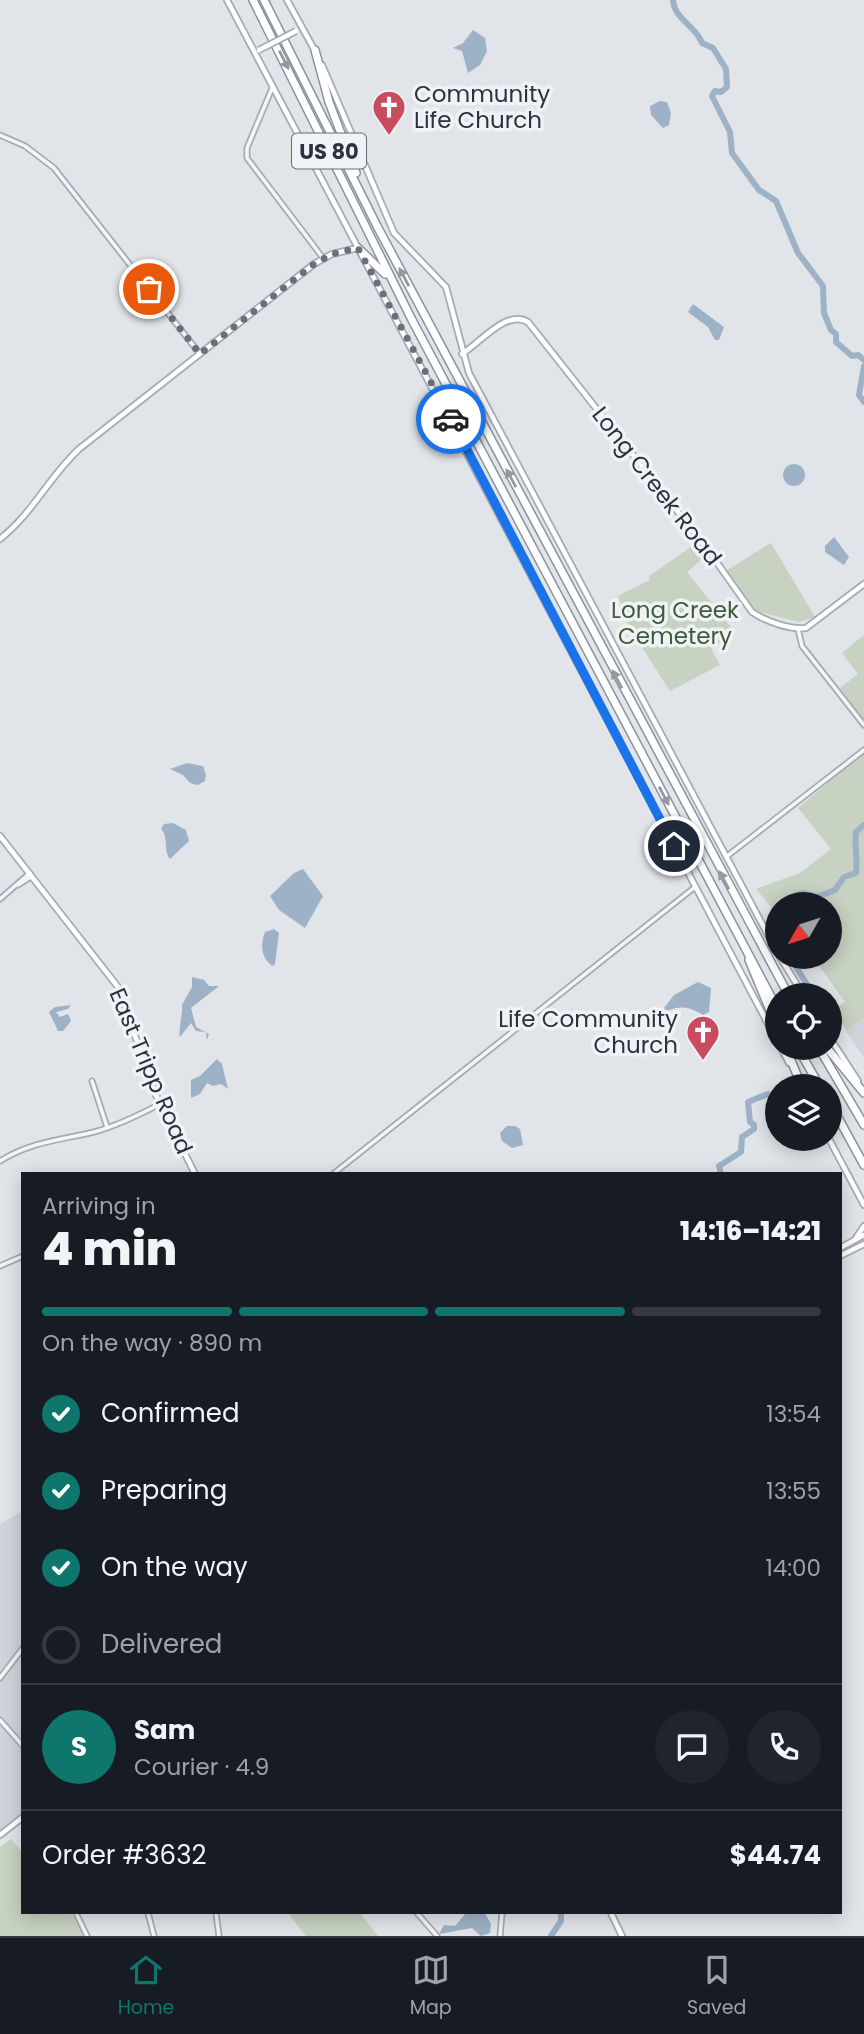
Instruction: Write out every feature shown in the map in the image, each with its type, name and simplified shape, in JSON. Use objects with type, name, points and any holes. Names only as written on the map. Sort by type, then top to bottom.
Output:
[{"type":"highway","name":"US 80","points":[[253,0],[403,302],[765,985]]},
{"type":"highway","name":"US 80","points":[[264,0],[376,226],[756,940],[783,983]]},
{"type":"highway","points":[[314,50],[329,102],[376,226]]},
{"type":"highway","points":[[358,248],[381,268],[403,302]]},
{"type":"highway","points":[[744,946],[765,998]]},
{"type":"highway","points":[[826,1060],[864,1125]]},
{"type":"highway","points":[[837,1060],[864,1091]]},
{"type":"highway","points":[[842,1125],[864,1165]]},
{"type":"main road","points":[[227,0],[257,51],[358,248],[765,1018]]},
{"type":"main road","points":[[287,0],[314,50],[394,233],[446,287],[461,354],[560,548],[765,930]]},
{"type":"main road","points":[[257,51],[303,27]]},
{"type":"main road","points":[[0,539],[28,514],[57,473],[79,449],[323,258],[358,248]]},
{"type":"main road","name":"Long Creek Road","points":[[461,354],[508,320],[518,318],[528,322],[708,550],[752,612],[798,629]]},
{"type":"main road","points":[[798,629],[813,625],[864,583]]},
{"type":"main road","name":"East Tripp Road","points":[[0,836],[121,992],[160,1104],[194,1172]]},
{"type":"main road","points":[[842,1057],[864,1091]]},
{"type":"main road","points":[[835,1151],[864,1205]]},
{"type":"main road","points":[[853,1241],[864,1226]]},
{"type":"main road","points":[[842,1247],[864,1235]]},
{"type":"main road","points":[[842,1255],[862,1246]]},
{"type":"main road","points":[[0,1835],[21,1819]]},
{"type":"main road","points":[[611,1914],[622,1936]]},
{"type":"street","points":[[273,86],[247,148],[247,158],[323,258]]},
{"type":"street","points":[[0,135],[25,146],[54,169],[200,354]]},
{"type":"street","points":[[798,629],[802,646],[864,724]]},
{"type":"street","points":[[726,857],[864,750]]},
{"type":"street","points":[[0,899],[31,875]]},
{"type":"street","points":[[335,1172],[695,887]]},
{"type":"street","points":[[92,1081],[107,1127]]},
{"type":"street","points":[[0,1161],[17,1150],[107,1127],[160,1104]]},
{"type":"street","points":[[0,1266],[21,1257]]},
{"type":"street","points":[[0,1678],[21,1651]]},
{"type":"street","points":[[0,1720],[21,1744]]},
{"type":"street","points":[[77,1914],[88,1936]]},
{"type":"street","points":[[148,1914],[154,1936]]},
{"type":"street","points":[[216,1914],[219,1936]]},
{"type":"street","points":[[418,1914],[437,1936]]},
{"type":"street","points":[[500,1936],[502,1914]]},
{"type":"shaded area","points":[[864,1018],[864,1058],[846,1031]]},
{"type":"shaded area","points":[[21,1512],[21,1815],[0,1831],[0,1524]]},
{"type":"green space","name":"Long Creek Cemetery","points":[[697,543],[706,556],[687,572],[734,631],[711,649],[720,665],[670,691],[629,627],[618,596],[650,580],[649,576]]},
{"type":"green space","name":"Long Creek Cemetery","points":[[771,543],[815,617],[799,622],[755,611],[727,570]]},
{"type":"green space","points":[[864,635],[864,723],[840,688],[858,674],[842,653]]},
{"type":"green space","points":[[864,752],[864,1018],[846,1031],[842,1023],[842,1004],[845,1002],[842,998],[842,983],[831,983],[822,970],[842,970],[842,892],[765,892],[765,900],[756,889],[800,873],[831,849],[798,808]]},
{"type":"green space","points":[[11,1839],[21,1851],[21,1914],[72,1914],[84,1936],[0,1936],[0,1847]]},
{"type":"green space","points":[[289,1914],[361,1914],[378,1936],[306,1936]]},
{"type":"water","points":[[473,30],[485,38],[487,51],[480,65],[468,73],[462,51],[453,48],[463,43]]},
{"type":"water","points":[[660,101],[667,102],[671,113],[669,125],[663,128],[651,115],[650,106]]},
{"type":"water","points":[[693,304],[724,327],[719,340],[715,340],[708,327],[688,312]]},
{"type":"water","points":[[794,464],[804,471],[805,475],[798,485],[794,486],[784,479],[783,475],[790,465]]},
{"type":"water","points":[[834,537],[849,557],[844,565],[825,552],[825,546]]},
{"type":"water","points":[[187,763],[203,766],[205,781],[198,785],[190,783],[183,775],[170,769]]},
{"type":"water","points":[[173,823],[186,830],[189,841],[170,859],[161,829],[164,824]]},
{"type":"water","points":[[303,869],[323,896],[305,928],[279,910],[270,896],[294,873]]},
{"type":"water","points":[[274,929],[279,933],[275,964],[272,966],[264,955],[262,942],[265,932]]},
{"type":"water","points":[[192,977],[204,980],[209,986],[219,986],[191,1008],[196,1027],[205,1032],[196,1031],[191,1023],[180,1037],[182,1005],[192,987]]},
{"type":"water","points":[[698,982],[711,988],[709,1012],[703,1015],[685,1008],[667,1011],[664,1008],[674,995]]},
{"type":"water","points":[[71,1005],[68,1009],[56,1012],[60,1017],[68,1014],[71,1021],[63,1031],[58,1031],[49,1012],[55,1007]]},
{"type":"water","points":[[217,1059],[222,1064],[228,1089],[221,1084],[213,1086],[207,1083],[200,1094],[191,1098],[191,1080],[200,1076]]},
{"type":"water","points":[[507,1126],[520,1129],[523,1145],[512,1148],[502,1141],[500,1133]]},
{"type":"water","points":[[465,1914],[486,1914],[491,1924],[490,1933],[481,1936],[472,1928],[439,1934],[444,1925],[455,1926]]},
{"type":"waterway","points":[[673,0],[681,18],[696,32],[702,43],[713,48],[726,69],[727,87],[721,92],[715,91],[712,96],[730,132],[732,153],[759,190],[776,201],[798,253],[823,286],[824,313],[831,330],[836,334],[836,342],[852,356],[858,355],[864,360]]},
{"type":"waterway","points":[[864,366],[859,395],[864,402]]},
{"type":"waterway","points":[[830,892],[835,890],[844,877],[856,873],[856,832],[864,825]]},
{"type":"waterway","points":[[798,970],[806,983]]},
{"type":"waterway","points":[[720,1172],[719,1166],[741,1152],[742,1137],[754,1129],[750,1122],[748,1102],[765,1095]]},
{"type":"waterway","points":[[551,1936],[561,1921],[561,1914]]},
{"type":"way so far","points":[[149,289],[200,354],[314,264],[332,254],[358,248],[451,419]]},
{"type":"place","name":"Community Life Church","points":[[389,137]]},
{"type":"place","name":"Life Community Church","points":[[703,1062]]},
{"type":"route","points":[[451,419],[674,846]]}]
